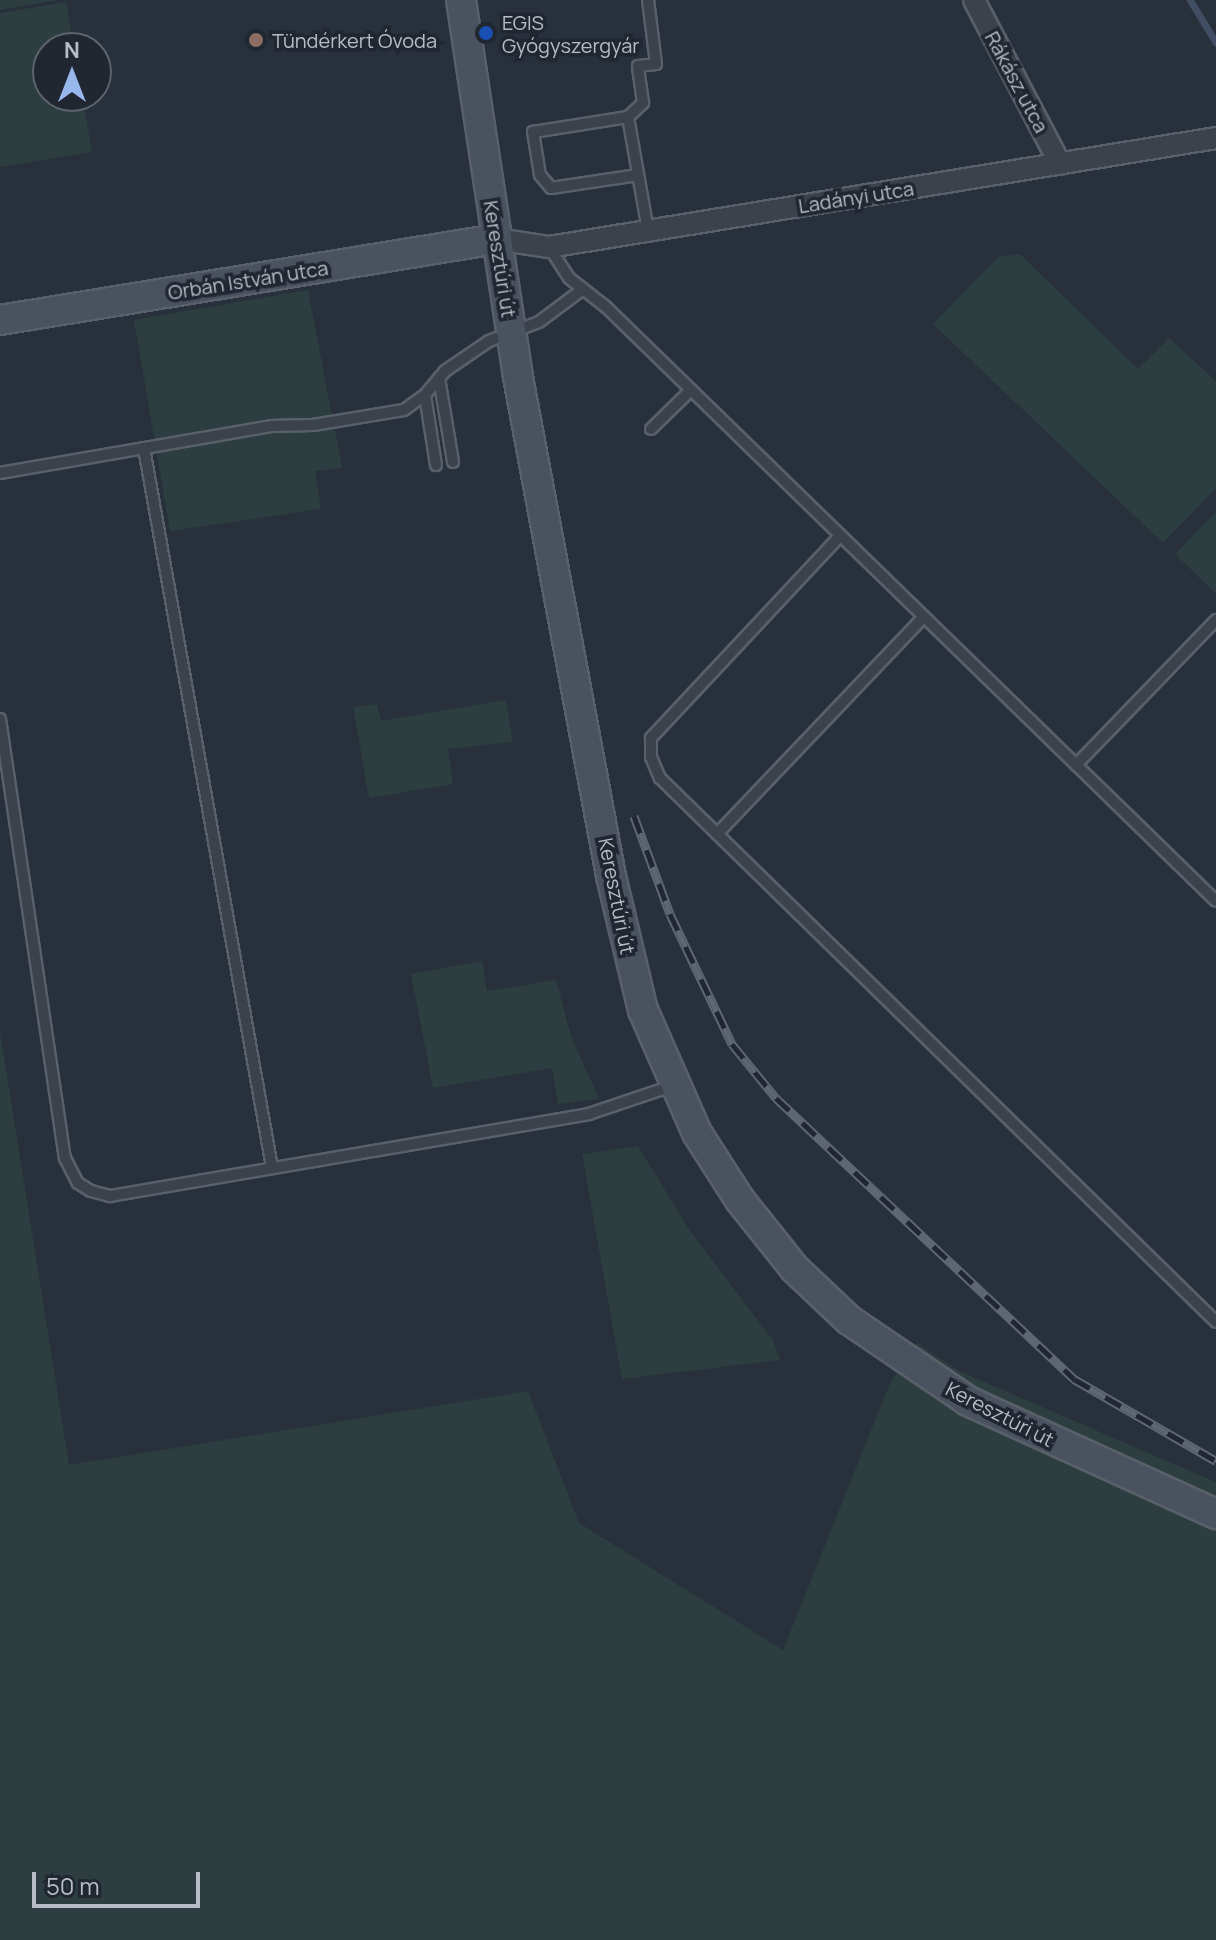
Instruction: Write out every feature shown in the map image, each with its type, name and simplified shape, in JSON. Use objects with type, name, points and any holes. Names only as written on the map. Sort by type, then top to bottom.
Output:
[{"type":"main road","name":"Keresztúri út","points":[[461,0],[511,335],[630,963],[643,1010],[697,1133],[740,1200],[794,1268],[849,1320],[910,1365],[968,1401],[1216,1514]]},
{"type":"main road","name":"Orbán István utca","points":[[0,320],[496,239]]},
{"type":"street","name":"Rákász utca","points":[[974,0],[1060,164]]},
{"type":"street","name":"Ladányi utca","points":[[496,239],[549,247],[1216,138]]},
{"type":"lane","points":[[638,175],[551,188],[540,175],[533,132],[628,117],[643,103],[638,66],[656,64],[648,0]]},
{"type":"lane","points":[[628,117],[648,231]]},
{"type":"lane","points":[[549,247],[569,278],[691,390],[1216,901]]},
{"type":"lane","points":[[0,473],[271,426],[313,425],[404,410],[425,395],[439,378],[489,341],[539,322],[583,289]]},
{"type":"lane","points":[[439,378],[453,462]]},
{"type":"lane","points":[[651,429],[691,390]]},
{"type":"lane","points":[[425,395],[436,465]]},
{"type":"lane","points":[[144,448],[272,1167]]},
{"type":"lane","points":[[840,536],[651,738],[651,757],[660,778],[1216,1322]]},
{"type":"lane","points":[[717,834],[924,617]]},
{"type":"lane","points":[[1076,765],[1216,620]]},
{"type":"lane","points":[[0,719],[65,1158],[78,1183],[110,1196],[589,1114],[674,1085]]},
{"type":"shaded area","points":[[0,0],[59,0],[0,10]]},
{"type":"shaded area","points":[[66,2],[71,32],[32,32],[32,112],[85,112],[92,152],[0,167],[0,13]]},
{"type":"shaded area","points":[[1020,254],[1138,369],[1169,338],[1216,381],[1216,488],[1163,543],[933,324],[998,257]]},
{"type":"shaded area","points":[[308,290],[342,468],[315,471],[321,509],[170,531],[134,320]]},
{"type":"shaded area","points":[[1216,512],[1216,591],[1215,593],[1175,554]]},
{"type":"shaded area","points":[[506,700],[513,742],[448,749],[453,784],[369,798],[353,707],[377,704],[381,721]]},
{"type":"shaded area","points":[[482,961],[487,991],[556,980],[571,1036],[599,1099],[558,1104],[552,1068],[433,1088],[411,974]]},
{"type":"shaded area","points":[[0,1032],[69,1465],[528,1391],[579,1523],[783,1650],[890,1383],[917,1343],[961,1372],[1216,1482],[1216,1940],[0,1940]]},
{"type":"shaded area","points":[[638,1146],[690,1231],[773,1340],[780,1360],[622,1379],[582,1154]]},
{"type":"waterway","points":[[1190,0],[1216,43]]},
{"type":"railway","points":[[634,816],[670,914],[732,1044],[776,1098],[1074,1379],[1216,1461]]},
{"type":"place","name":"EGIS Gyógyszergyár","points":[[486,33]]},
{"type":"place","name":"Tündérkert Óvoda","points":[[256,40]]}]
